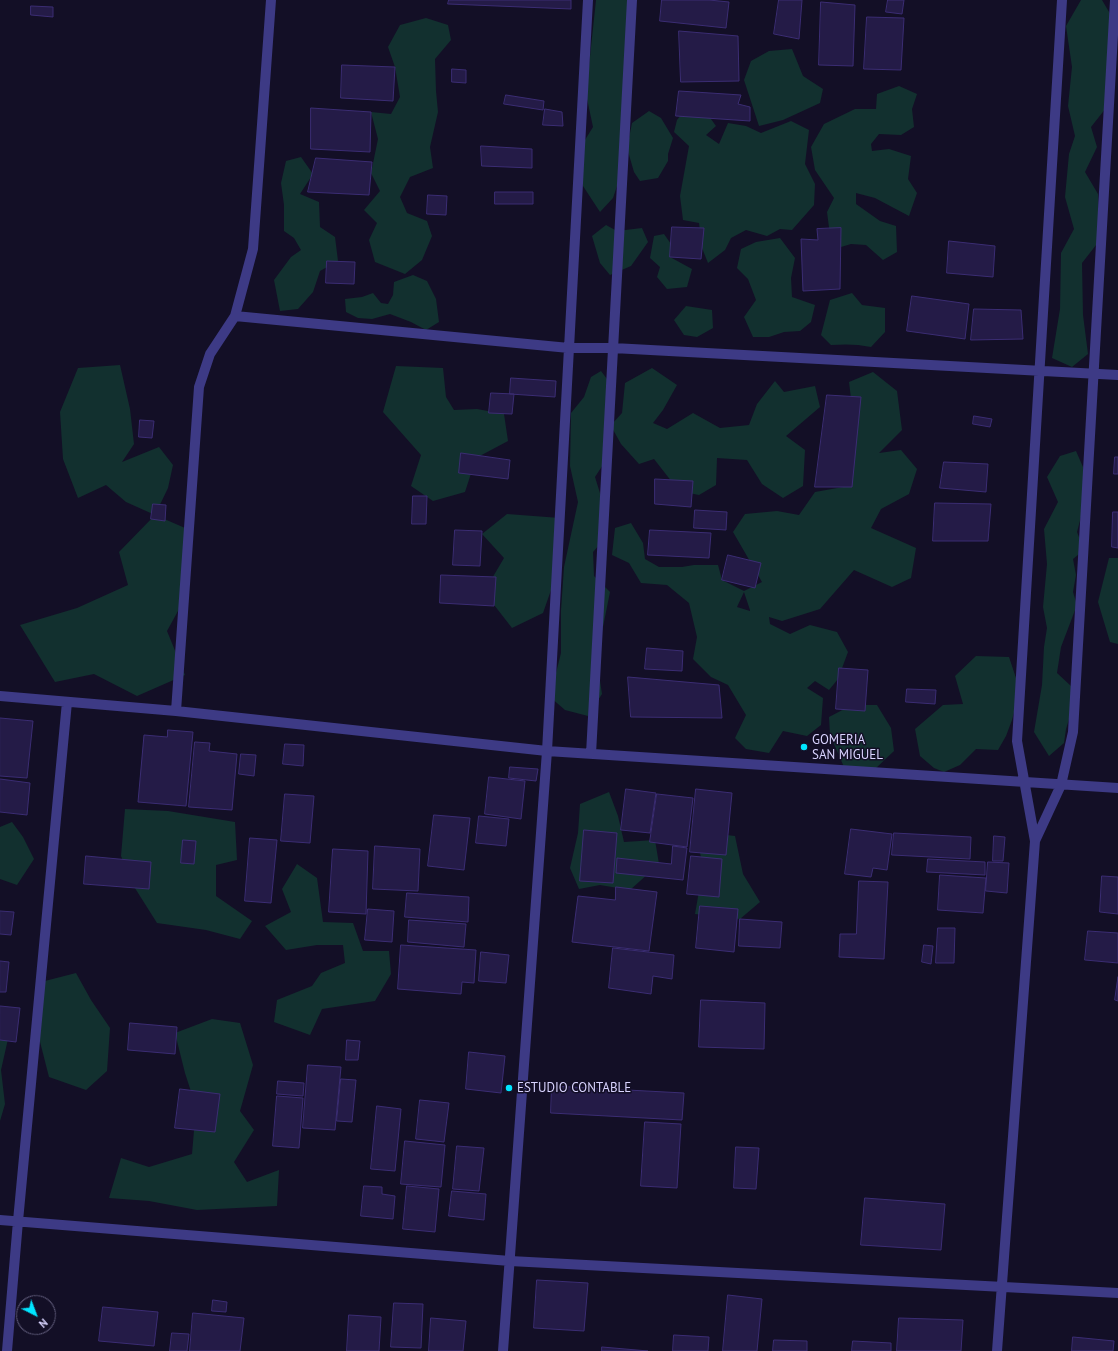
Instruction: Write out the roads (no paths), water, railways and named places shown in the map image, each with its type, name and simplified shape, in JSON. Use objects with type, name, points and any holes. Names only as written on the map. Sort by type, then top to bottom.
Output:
[{"type":"street","points":[[176,711],[199,386],[210,354],[235,316],[253,249],[271,0]]},
{"type":"street","points":[[503,1351],[548,751],[588,0]]},
{"type":"street","points":[[591,754],[632,0]]},
{"type":"street","points":[[997,1351],[1035,842],[1017,741],[1062,0]]},
{"type":"street","points":[[1035,842],[1061,785],[1073,732],[1115,0]]},
{"type":"street","points":[[235,316],[569,348],[613,348],[1118,376]]},
{"type":"street","points":[[0,696],[176,711],[548,751],[1118,788]]},
{"type":"street","points":[[7,1351],[67,702]]},
{"type":"street","points":[[0,1220],[510,1261],[1118,1293]]},
{"type":"place","name":"GOMERIA SAN MIGUEL","points":[[804,747]]},
{"type":"place","name":"ESTUDIO CONTABLE","points":[[509,1088]]}]
